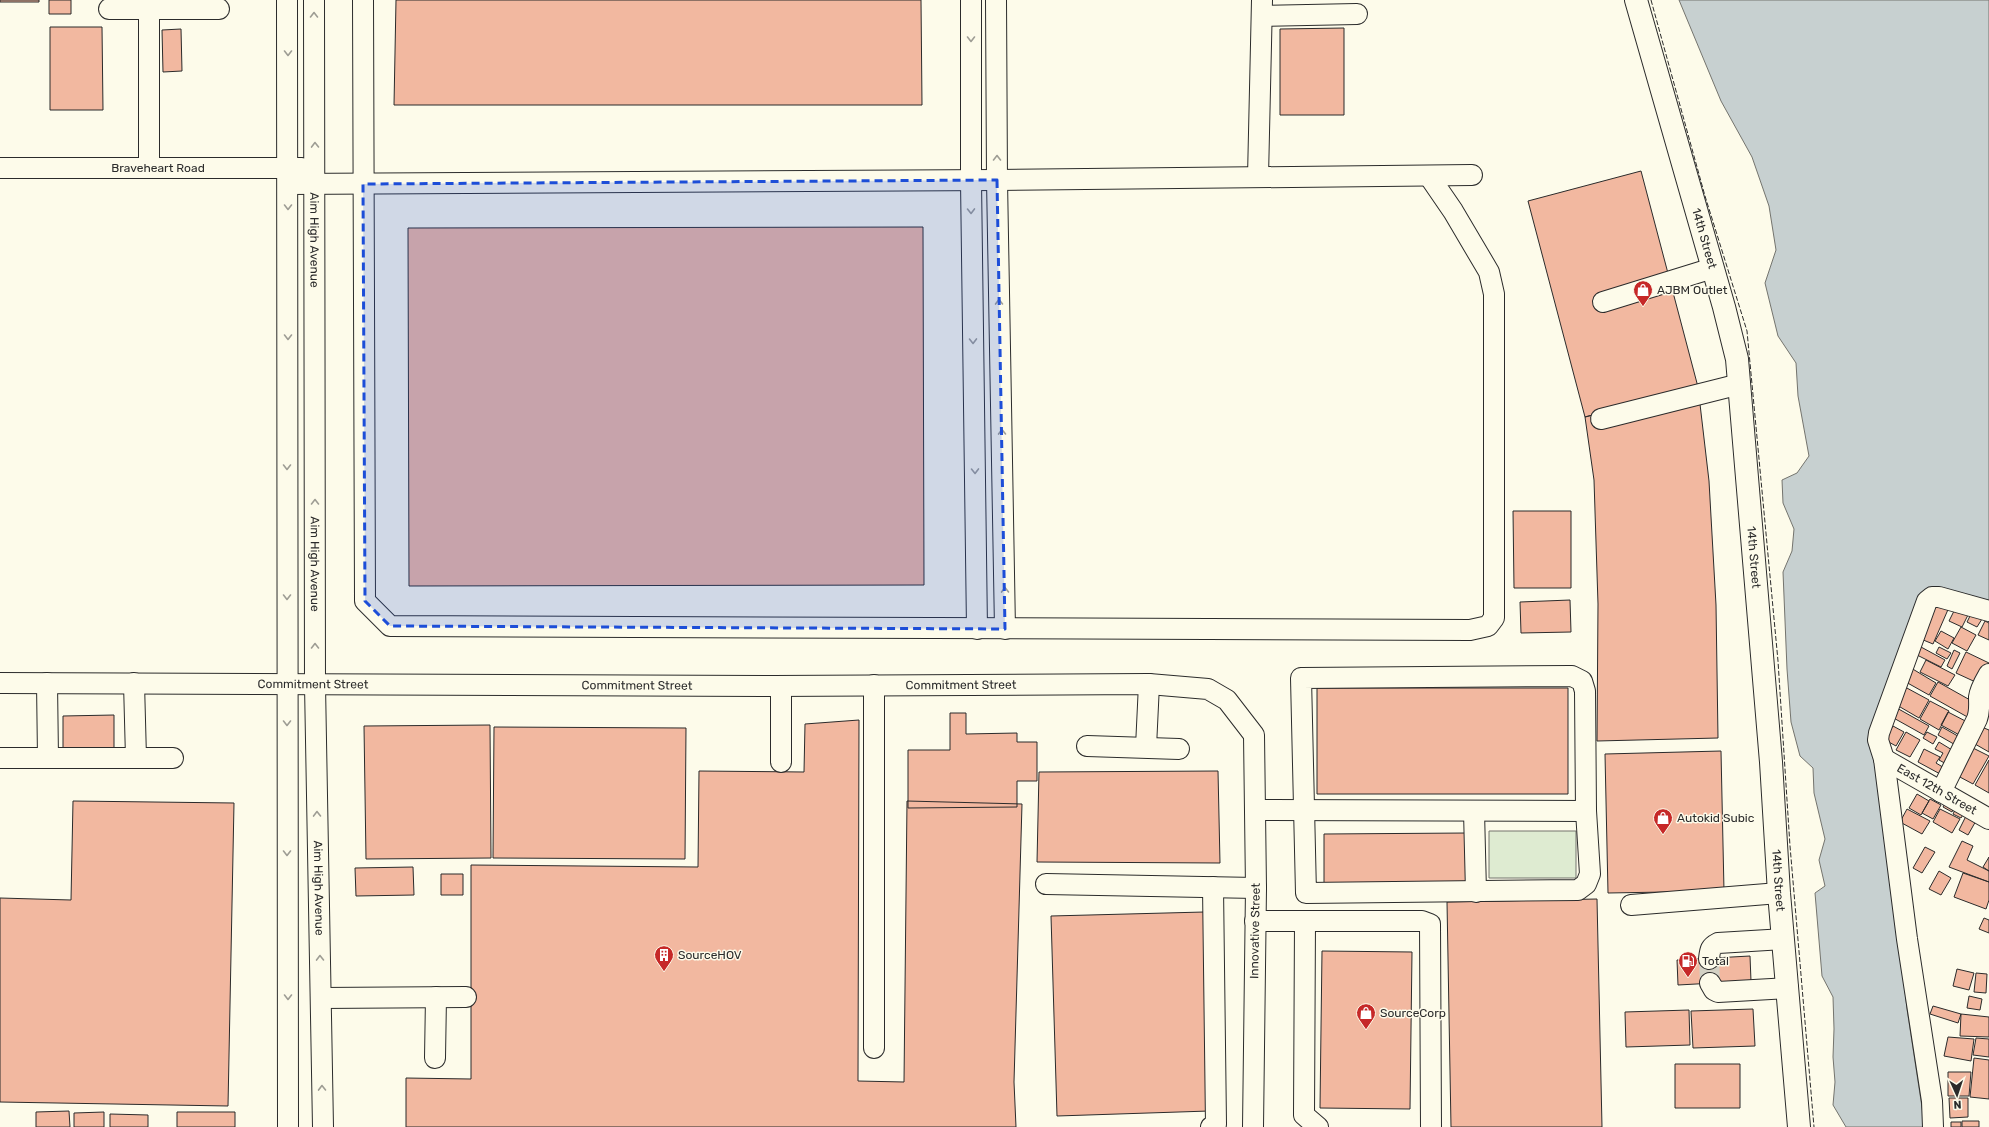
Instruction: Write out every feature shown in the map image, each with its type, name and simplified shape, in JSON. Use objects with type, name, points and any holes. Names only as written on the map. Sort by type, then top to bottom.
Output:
[{"type":"main road","name":"14th Street","points":[[1636,0],[1732,333],[1740,384],[1799,1127]]},
{"type":"street","points":[[287,0],[288,1127]]},
{"type":"street","name":"Aim High Avenue","points":[[314,0],[315,685],[323,1127]]},
{"type":"street","points":[[363,0],[365,601],[390,626],[1470,630],[1488,626],[1494,618],[1494,294],[1489,272],[1453,212],[1429,176]]},
{"type":"street","points":[[971,0],[971,181],[977,629]]},
{"type":"street","points":[[996,0],[997,180],[1005,629]]},
{"type":"street","points":[[149,8],[149,168]]},
{"type":"street","points":[[1258,177],[1262,8],[1357,14]]},
{"type":"street","points":[[109,9],[219,9]]},
{"type":"street","name":"Braveheart Road","points":[[0,168],[149,168],[288,176],[315,176],[363,184],[971,181],[1472,175]]},
{"type":"street","points":[[1603,302],[1713,268]]},
{"type":"street","points":[[1601,419],[1740,384]]},
{"type":"street","points":[[1933,1127],[1932,1101],[1907,939],[1884,759],[1878,740],[1879,733],[1927,601],[1932,597],[1939,597],[1989,611]]},
{"type":"street","points":[[1941,792],[1980,712],[1979,698],[1989,674]]},
{"type":"street","points":[[1572,676],[1582,681],[1585,691],[1586,811],[1590,874],[1586,884],[1578,890],[1306,894],[1304,810],[1301,678],[1572,676]]},
{"type":"street","name":"Commitment Street","points":[[0,683],[781,686],[1149,684],[1208,689],[1226,700],[1254,735]]},
{"type":"street","points":[[47,683],[48,758]]},
{"type":"street","points":[[134,683],[136,758]]},
{"type":"street","points":[[1146,747],[1149,684]]},
{"type":"street","points":[[874,685],[874,1048]]},
{"type":"street","points":[[781,686],[781,762]]},
{"type":"street","name":"Innovative Street","points":[[1253,1127],[1256,922],[1254,735]]},
{"type":"street","points":[[1087,746],[1179,749]]},
{"type":"street","points":[[0,758],[173,758]]},
{"type":"street","name":"East 12th Street","points":[[1884,759],[1989,819]]},
{"type":"street","points":[[1255,810],[1586,811]]},
{"type":"street","points":[[1474,811],[1476,892]]},
{"type":"street","points":[[1046,884],[1256,888]]},
{"type":"street","points":[[1211,1127],[1216,1124],[1213,887]]},
{"type":"street","points":[[1631,905],[1780,893]]},
{"type":"street","points":[[1256,922],[1422,921],[1430,924],[1431,1127]]},
{"type":"street","points":[[1305,922],[1304,1115],[1318,1127]]},
{"type":"street","points":[[1709,959],[1712,946],[1718,943],[1783,939]]},
{"type":"street","points":[[1710,983],[1714,990],[1718,992],[1788,988]]},
{"type":"street","points":[[435,1058],[436,997]]},
{"type":"street","points":[[321,998],[466,997]]},
{"type":"highlighted area","points":[[997,180],[1005,629],[390,626],[365,601],[363,184]]},
{"type":"green space","points":[[1489,831],[1576,831],[1576,878],[1489,878]]},
{"type":"shaded area","points":[[1679,0],[1989,0],[1989,602],[1930,591],[1883,726],[1900,943],[1907,1009],[1925,1127],[1846,1127],[1833,1105],[1835,1082],[1833,1057],[1833,997],[1822,976],[1815,893],[1825,886],[1819,860],[1825,839],[1814,793],[1813,768],[1800,756],[1791,722],[1783,572],[1792,551],[1794,529],[1783,503],[1782,480],[1797,473],[1809,456],[1798,396],[1796,363],[1778,336],[1765,283],[1776,250],[1769,206],[1752,157],[1721,101]]},
{"type":"building","points":[[0,0],[39,0],[39,2],[0,2]]},
{"type":"building","points":[[49,0],[71,0],[71,14],[49,14]]},
{"type":"building","points":[[396,0],[921,0],[922,105],[394,105]]},
{"type":"building","points":[[50,27],[102,27],[103,110],[50,110]]},
{"type":"building","points":[[1344,28],[1344,115],[1280,115],[1280,29]]},
{"type":"building","points":[[181,29],[182,71],[163,72],[162,30]]},
{"type":"building","points":[[1641,171],[1698,387],[1585,417],[1528,201]]},
{"type":"building","points":[[923,227],[924,585],[409,586],[408,228]]},
{"type":"building","points":[[1698,387],[1709,481],[1716,605],[1718,738],[1597,741],[1598,604],[1594,480],[1585,417]]},
{"type":"building","points":[[1513,511],[1571,511],[1571,588],[1514,588]]},
{"type":"building","points":[[1934,597],[1950,605],[1933,644],[1916,637]]},
{"type":"building","points":[[1570,600],[1571,632],[1521,633],[1520,602]]},
{"type":"building","points":[[1957,605],[1970,611],[1962,627],[1949,621]]},
{"type":"building","points":[[1971,614],[1982,619],[1977,627],[1967,622]]},
{"type":"building","points":[[1985,621],[1989,623],[1989,640],[1978,635]]},
{"type":"building","points":[[1961,627],[1976,635],[1967,651],[1952,643]]},
{"type":"building","points":[[1941,631],[1954,638],[1948,649],[1935,641]]},
{"type":"building","points":[[1921,647],[1945,660],[1941,667],[1917,655]]},
{"type":"building","points":[[1939,647],[1951,653],[1947,659],[1936,653]]},
{"type":"building","points":[[1954,650],[1960,653],[1952,669],[1947,666]]},
{"type":"building","points":[[1966,652],[1989,663],[1989,671],[1982,685],[1956,673]]},
{"type":"building","points":[[1926,660],[1955,675],[1948,686],[1920,672]]},
{"type":"building","points":[[1911,668],[1936,683],[1929,695],[1904,681]]},
{"type":"building","points":[[1938,682],[1979,705],[1971,719],[1930,696]]},
{"type":"building","points":[[1905,687],[1929,700],[1919,718],[1895,704]]},
{"type":"building","points":[[1317,688],[1568,688],[1568,794],[1317,794]]},
{"type":"building","points":[[1930,701],[1949,711],[1939,730],[1920,719]]},
{"type":"building","points":[[1895,707],[1929,726],[1924,735],[1890,716]]},
{"type":"building","points":[[1948,712],[1973,725],[1965,738],[1941,725]]},
{"type":"building","points":[[950,713],[966,713],[966,734],[1017,733],[1017,742],[1037,742],[1037,781],[1017,781],[1017,807],[908,808],[908,750],[950,750]]},
{"type":"building","points":[[114,715],[114,751],[63,752],[63,716]]},
{"type":"building","name":"SourceHOV","points":[[859,720],[858,1081],[904,1082],[907,801],[1022,804],[1014,1082],[1016,1127],[406,1127],[406,1078],[471,1079],[471,865],[698,867],[699,771],[804,772],[805,724]]},
{"type":"building","points":[[490,725],[491,858],[366,859],[364,726]]},
{"type":"building","points":[[1893,726],[1904,732],[1896,746],[1885,740]]},
{"type":"building","points":[[494,727],[686,728],[685,859],[493,858]]},
{"type":"building","points":[[1942,727],[1963,739],[1959,747],[1938,735]]},
{"type":"building","points":[[1984,728],[1989,730],[1989,752],[1975,744]]},
{"type":"building","points":[[1906,732],[1920,740],[1910,757],[1896,750]]},
{"type":"building","points":[[1927,732],[1937,737],[1933,744],[1923,738]]},
{"type":"building","points":[[1939,742],[1957,753],[1950,766],[1939,760],[1943,753],[1935,749]]},
{"type":"building","points":[[1973,748],[1989,756],[1973,784],[1958,776]]},
{"type":"building","points":[[1924,749],[1940,757],[1936,763],[1946,769],[1942,775],[1918,762]]},
{"type":"building","points":[[1721,751],[1724,891],[1608,893],[1605,754]]},
{"type":"building","points":[[1989,760],[1989,793],[1975,785]]},
{"type":"building","points":[[1218,771],[1220,863],[1037,862],[1039,772]]},
{"type":"building","points":[[1917,794],[1929,801],[1921,815],[1909,808]]},
{"type":"building","points":[[1930,799],[1941,805],[1933,819],[1922,813]]},
{"type":"building","points":[[1947,800],[1955,804],[1952,812],[1943,807]]},
{"type":"building","points":[[73,801],[234,803],[228,1106],[0,1102],[0,898],[71,900]]},
{"type":"building","points":[[1957,806],[1966,810],[1961,818],[1953,814]]},
{"type":"building","points":[[1907,809],[1930,821],[1922,834],[1900,822]]},
{"type":"building","points":[[1940,809],[1960,819],[1952,833],[1933,822]]},
{"type":"building","points":[[1967,814],[1977,819],[1968,835],[1959,830]]},
{"type":"building","points":[[1466,833],[1466,888],[1324,888],[1324,834]]},
{"type":"building","points":[[1962,841],[1973,846],[1967,860],[1989,871],[1989,882],[1949,867]]},
{"type":"building","points":[[1925,847],[1935,852],[1922,873],[1913,868]]},
{"type":"building","points":[[1989,857],[1989,871],[1983,867]]},
{"type":"building","points":[[413,867],[414,895],[356,896],[355,868]]},
{"type":"building","points":[[1939,871],[1951,878],[1941,895],[1929,889]]},
{"type":"building","points":[[1963,873],[1989,882],[1989,900],[1986,909],[1954,897]]},
{"type":"building","points":[[441,874],[463,874],[463,895],[441,895]]},
{"type":"building","points":[[1597,899],[1602,1127],[1451,1127],[1447,902]]},
{"type":"building","points":[[1204,912],[1209,1111],[1057,1116],[1051,916]]},
{"type":"building","points":[[1984,918],[1989,920],[1989,933],[1979,929]]},
{"type":"building","name":"SourceCorp","points":[[1322,951],[1412,952],[1410,1109],[1320,1108]]},
{"type":"building","points":[[1750,956],[1751,981],[1678,985],[1677,960]]},
{"type":"building","points":[[1957,969],[1974,973],[1969,990],[1953,986]]},
{"type":"building","points":[[1976,973],[1987,974],[1986,993],[1974,992]]},
{"type":"building","points":[[1969,996],[1982,999],[1980,1010],[1967,1008]]},
{"type":"building","points":[[1933,1006],[1961,1014],[1958,1023],[1930,1014]]},
{"type":"building","points":[[1753,1009],[1755,1046],[1693,1048],[1691,1011]]},
{"type":"building","points":[[1689,1010],[1690,1045],[1626,1047],[1625,1012]]},
{"type":"building","points":[[1961,1014],[1989,1017],[1989,1037],[1960,1036]]},
{"type":"building","points":[[1948,1037],[1974,1039],[1971,1061],[1944,1056]]},
{"type":"building","points":[[1976,1038],[1989,1039],[1989,1057],[1973,1055]]},
{"type":"building","points":[[1974,1058],[1989,1060],[1989,1099],[1970,1097]]},
{"type":"building","points":[[1675,1064],[1740,1064],[1740,1108],[1675,1108]]},
{"type":"building","points":[[1948,1072],[1971,1072],[1969,1096],[1948,1096]]},
{"type":"building","points":[[1949,1098],[1968,1098],[1968,1117],[1950,1118]]},
{"type":"building","points":[[69,1111],[70,1127],[36,1127],[36,1112]]},
{"type":"building","points":[[104,1112],[104,1127],[74,1127],[74,1113]]},
{"type":"building","points":[[177,1112],[235,1112],[235,1127],[177,1127]]},
{"type":"building","points":[[110,1114],[148,1115],[148,1127],[110,1127]]},
{"type":"building","points":[[1962,1121],[1979,1121],[1979,1127],[1962,1127]]},
{"type":"building","points":[[1951,1122],[1961,1122],[1961,1127],[1951,1127]]},
{"type":"tunnel","points":[[1709,959],[1710,983]]},
{"type":"fence","points":[[1651,0],[1705,196],[1747,331],[1778,661],[1790,846],[1814,1127]]},
{"type":"place","name":"AJBM Outlet","points":[[1643,307]]},
{"type":"place","name":"Autokid Subic","points":[[1663,835]]},
{"type":"place","name":"SourceHOV","points":[[664,972]]},
{"type":"place","name":"Total","points":[[1688,978]]},
{"type":"place","name":"SourceCorp","points":[[1366,1030]]}]
